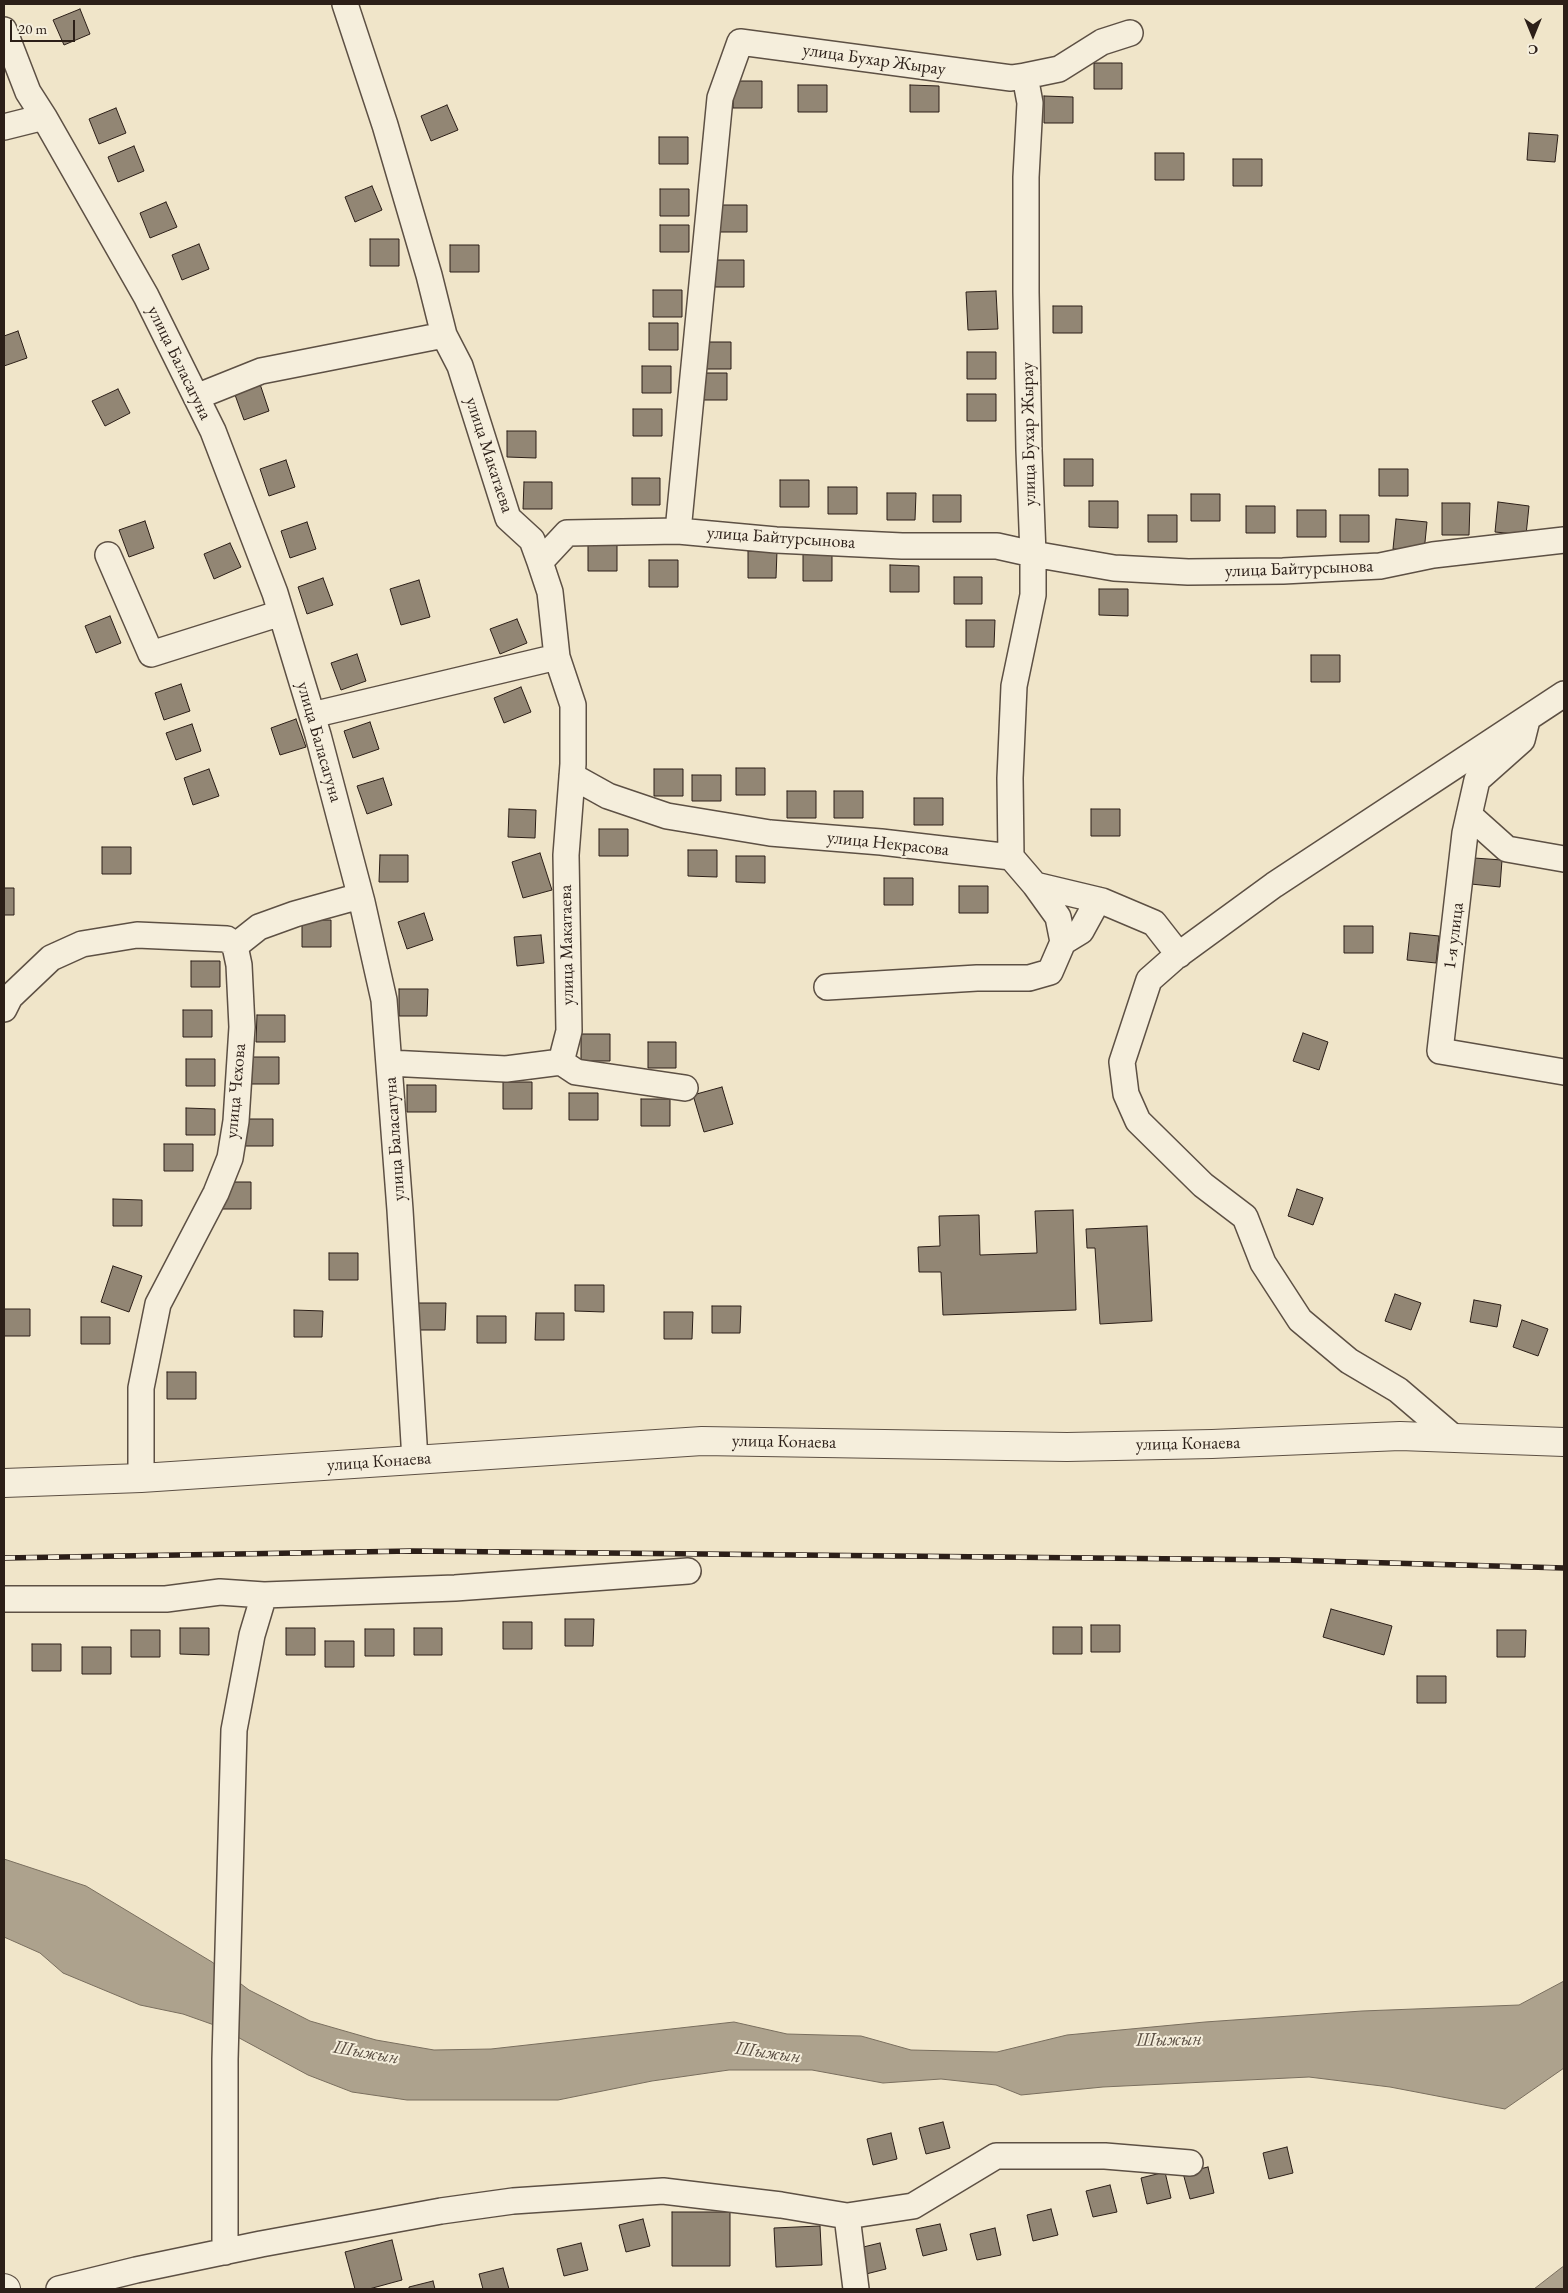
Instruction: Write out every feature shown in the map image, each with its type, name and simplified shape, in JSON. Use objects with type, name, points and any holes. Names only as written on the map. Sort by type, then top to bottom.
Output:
[{"type":"street","name":"улица Макатаева","points":[[345,4],[391,144],[429,275],[444,335],[460,366],[508,518],[532,540],[550,592],[557,657],[573,705],[572,776],[566,855],[570,1031],[561,1062]]},
{"type":"street","name":"улица Баласагуна","points":[[4,30],[28,92],[146,296],[213,431],[281,613],[312,715],[360,896],[384,1000],[400,1210],[415,1460]]},
{"type":"street","points":[[1025,76],[1059,69],[1102,42],[1130,32]]},
{"type":"street","name":"улица Бухар Жырау","points":[[678,531],[720,98],[740,42],[1011,78],[1025,76],[1030,103],[1026,176],[1026,292],[1028,450],[1033,554]]},
{"type":"street","points":[[4,126],[44,118]]},
{"type":"street","points":[[196,397],[261,370],[444,335]]},
{"type":"street","name":"улица Байтурсынова","points":[[540,562],[567,533],[678,531],[776,540],[902,546],[997,546],[1114,568],[1188,572],[1283,571],[1380,566],[1433,555],[1564,540]]},
{"type":"street","points":[[827,987],[977,978],[1029,978],[1050,972],[1063,942],[1058,917],[1035,885],[1011,857],[1010,778],[1014,686],[1033,595],[1033,554]]},
{"type":"street","points":[[108,555],[151,654],[281,613]]},
{"type":"street","points":[[312,715],[557,657]]},
{"type":"street","points":[[1453,1437],[1398,1390],[1349,1361],[1300,1320],[1263,1262],[1245,1217],[1203,1185],[1138,1121],[1126,1094],[1122,1062],[1149,980],[1179,955],[1274,885],[1564,694]]},
{"type":"street","name":"1-я улица","points":[[1527,718],[1522,740],[1477,780],[1469,815],[1440,1051],[1564,1072]]},
{"type":"street","name":"улица Некрасова","points":[[572,776],[608,796],[666,816],[770,833],[881,842],[1011,857]]},
{"type":"street","points":[[1469,815],[1507,849],[1564,859]]},
{"type":"street","points":[[1035,885],[1098,900],[1154,923],[1179,955]]},
{"type":"street","points":[[6,996],[50,958],[82,944],[137,935],[227,939],[235,946],[259,927],[295,914],[360,896]]},
{"type":"street","points":[[1063,942],[1081,931],[1098,900]]},
{"type":"street","name":"улица Чехова","points":[[141,1478],[141,1388],[158,1304],[216,1193],[230,1158],[236,1121],[242,1027],[240,965],[235,946]]},
{"type":"street","points":[[389,1063],[506,1069],[561,1062],[576,1072],[685,1088]]},
{"type":"street","name":"улица Конаева","points":[[4,1484],[141,1478],[702,1441],[1067,1447],[1231,1444],[1400,1436],[1564,1442]]},
{"type":"street","points":[[4,1599],[166,1599],[220,1592],[264,1595],[455,1588],[688,1571]]},
{"type":"street","points":[[225,2252],[225,2059],[234,1730],[252,1635],[264,1595]]},
{"type":"street","points":[[59,2289],[225,2252],[441,2211],[513,2201],[663,2191],[781,2205],[847,2216],[913,2206],[996,2156],[1105,2156],[1190,2163]]},
{"type":"street","points":[[847,2216],[856,2289]]},
{"type":"water","name":"Шыжын","points":[[4,1859],[86,1886],[212,1962],[249,1990],[310,2021],[376,2040],[434,2050],[491,2049],[734,2022],[787,2034],[861,2036],[911,2050],[997,2052],[1067,2035],[1205,2022],[1362,2011],[1519,2005],[1564,1981],[1564,2068],[1505,2109],[1390,2087],[1309,2077],[1103,2087],[1021,2095],[996,2085],[941,2079],[883,2083],[812,2070],[729,2070],[652,2081],[558,2100],[407,2100],[352,2092],[308,2075],[217,2026],[183,2014],[140,2005],[63,1973],[40,1953],[4,1937]]},
{"type":"water","points":[[1564,2266],[1564,2289],[1534,2289],[1561,2268]]},
{"type":"building","points":[[80,9],[90,34],[64,45],[53,20]]},
{"type":"building","points":[[1094,63],[1122,63],[1122,89],[1094,89]]},
{"type":"building","points":[[734,81],[762,81],[762,108],[733,108]]},
{"type":"building","points":[[798,85],[827,85],[827,112],[798,112]]},
{"type":"building","points":[[910,85],[939,86],[939,112],[910,112]]},
{"type":"building","points":[[1044,96],[1073,97],[1073,123],[1044,123]]},
{"type":"building","points":[[447,105],[458,130],[431,141],[421,116]]},
{"type":"building","points":[[116,108],[126,133],[99,144],[89,119]]},
{"type":"building","points":[[1529,133],[1558,135],[1555,162],[1527,160]]},
{"type":"building","points":[[659,137],[688,137],[688,164],[659,164]]},
{"type":"building","points":[[134,146],[144,171],[118,182],[108,157]]},
{"type":"building","points":[[1155,153],[1184,153],[1184,180],[1155,180]]},
{"type":"building","points":[[1233,159],[1262,159],[1262,186],[1233,186]]},
{"type":"building","points":[[372,186],[382,210],[355,222],[345,197]]},
{"type":"building","points":[[660,189],[689,189],[689,216],[660,216]]},
{"type":"building","points":[[166,202],[177,227],[150,238],[140,213]]},
{"type":"building","points":[[718,205],[747,205],[747,232],[718,232]]},
{"type":"building","points":[[660,225],[689,225],[689,252],[660,252]]},
{"type":"building","points":[[370,239],[399,239],[399,266],[370,266]]},
{"type":"building","points":[[199,244],[209,269],[182,280],[172,255]]},
{"type":"building","points":[[450,245],[479,245],[479,272],[450,272]]},
{"type":"building","points":[[716,260],[744,260],[744,287],[715,287]]},
{"type":"building","points":[[653,290],[682,290],[682,317],[653,317]]},
{"type":"building","points":[[996,291],[998,329],[968,330],[966,292]]},
{"type":"building","points":[[1053,306],[1082,306],[1082,333],[1053,333]]},
{"type":"building","points":[[649,323],[678,323],[678,350],[649,350]]},
{"type":"building","points":[[18,331],[27,358],[4,366],[4,336]]},
{"type":"building","points":[[702,342],[731,342],[731,369],[702,369]]},
{"type":"building","points":[[967,352],[996,352],[996,379],[967,379]]},
{"type":"building","points":[[642,366],[671,366],[671,393],[642,393]]},
{"type":"building","points":[[698,373],[727,373],[727,400],[698,400]]},
{"type":"building","points":[[260,384],[269,411],[244,420],[234,392]]},
{"type":"building","points":[[118,389],[130,413],[105,426],[92,401]]},
{"type":"building","points":[[967,394],[996,394],[996,421],[967,421]]},
{"type":"building","points":[[633,409],[662,409],[662,436],[633,436]]},
{"type":"building","points":[[507,431],[536,431],[536,458],[507,457]]},
{"type":"building","points":[[1064,459],[1093,459],[1093,486],[1064,486]]},
{"type":"building","points":[[286,460],[295,487],[269,496],[260,469]]},
{"type":"building","points":[[1379,469],[1408,469],[1408,496],[1379,496]]},
{"type":"building","points":[[632,478],[660,478],[660,505],[632,505]]},
{"type":"building","points":[[780,480],[809,480],[809,507],[780,507]]},
{"type":"building","points":[[524,482],[552,482],[552,509],[523,509]]},
{"type":"building","points":[[828,487],[857,487],[857,514],[828,514]]},
{"type":"building","points":[[887,493],[916,493],[915,520],[887,520]]},
{"type":"building","points":[[1191,494],[1220,494],[1220,521],[1191,521]]},
{"type":"building","points":[[933,495],[961,495],[961,522],[933,522]]},
{"type":"building","points":[[1089,501],[1118,501],[1118,528],[1089,527]]},
{"type":"building","points":[[1498,502],[1529,506],[1526,535],[1495,532]]},
{"type":"building","points":[[1442,503],[1470,503],[1469,535],[1442,535]]},
{"type":"building","points":[[1246,506],[1275,506],[1275,533],[1246,533]]},
{"type":"building","points":[[1297,510],[1326,510],[1326,537],[1297,537]]},
{"type":"building","points":[[1148,515],[1177,515],[1177,542],[1148,542]]},
{"type":"building","points":[[1340,515],[1369,515],[1369,542],[1340,542]]},
{"type":"building","points":[[1396,519],[1427,522],[1424,552],[1393,549]]},
{"type":"building","points":[[145,521],[154,548],[129,557],[119,530]]},
{"type":"building","points":[[307,522],[316,549],[290,558],[281,531]]},
{"type":"building","points":[[230,543],[241,567],[214,579],[204,554]]},
{"type":"building","points":[[588,544],[617,545],[617,571],[588,571]]},
{"type":"building","points":[[748,551],[777,551],[776,578],[748,578]]},
{"type":"building","points":[[803,554],[832,554],[832,581],[803,581]]},
{"type":"building","points":[[649,560],[678,560],[678,587],[649,587]]},
{"type":"building","points":[[890,565],[919,566],[919,592],[890,592]]},
{"type":"building","points":[[954,577],[982,577],[982,604],[954,604]]},
{"type":"building","points":[[323,578],[333,605],[307,614],[298,587]]},
{"type":"building","points":[[419,580],[430,617],[401,625],[390,589]]},
{"type":"building","points":[[1099,589],[1128,589],[1128,616],[1099,615]]},
{"type":"building","points":[[110,616],[121,643],[96,653],[85,626]]},
{"type":"building","points":[[517,619],[527,643],[500,654],[490,629]]},
{"type":"building","points":[[966,620],[995,620],[994,647],[966,647]]},
{"type":"building","points":[[357,654],[366,681],[341,690],[331,663]]},
{"type":"building","points":[[1311,655],[1340,655],[1340,682],[1311,682]]},
{"type":"building","points":[[181,684],[190,711],[164,720],[155,693]]},
{"type":"building","points":[[521,687],[531,712],[504,723],[494,698]]},
{"type":"building","points":[[296,719],[306,747],[280,755],[271,728]]},
{"type":"building","points":[[370,722],[379,749],[353,758],[344,731]]},
{"type":"building","points":[[192,724],[201,751],[176,760],[166,733]]},
{"type":"building","points":[[736,768],[765,768],[765,795],[736,795]]},
{"type":"building","points":[[209,769],[219,796],[193,805],[184,778]]},
{"type":"building","points":[[654,769],[683,769],[683,796],[654,796]]},
{"type":"building","points":[[692,775],[721,775],[721,801],[692,801]]},
{"type":"building","points":[[383,778],[392,805],[367,814],[357,786]]},
{"type":"building","points":[[787,791],[816,791],[816,818],[787,818]]},
{"type":"building","points":[[834,791],[863,791],[863,818],[834,818]]},
{"type":"building","points":[[914,798],[943,798],[943,825],[914,825]]},
{"type":"building","points":[[509,809],[536,810],[535,838],[508,837]]},
{"type":"building","points":[[1091,809],[1120,809],[1120,836],[1091,836]]},
{"type":"building","points":[[599,829],[628,829],[628,856],[599,856]]},
{"type":"building","points":[[102,847],[131,847],[131,874],[102,874]]},
{"type":"building","points":[[688,850],[717,850],[717,877],[688,876]]},
{"type":"building","points":[[540,853],[552,890],[523,898],[512,862]]},
{"type":"building","points":[[380,855],[408,855],[408,882],[379,882]]},
{"type":"building","points":[[736,856],[765,856],[765,883],[736,882]]},
{"type":"building","points":[[1474,858],[1502,860],[1500,887],[1471,884]]},
{"type":"building","points":[[884,878],[913,878],[913,905],[884,905]]},
{"type":"building","points":[[959,886],[988,886],[988,913],[959,913]]},
{"type":"building","points":[[4,888],[14,888],[14,915],[4,915]]},
{"type":"building","points":[[424,913],[433,940],[407,949],[398,922]]},
{"type":"building","points":[[302,920],[331,920],[331,947],[302,947]]},
{"type":"building","points":[[1344,926],[1373,926],[1373,953],[1344,953]]},
{"type":"building","points":[[1410,933],[1439,936],[1436,963],[1407,960]]},
{"type":"building","points":[[541,935],[544,963],[517,966],[514,937]]},
{"type":"building","points":[[191,961],[220,961],[220,987],[191,987]]},
{"type":"building","points":[[399,989],[428,989],[427,1016],[399,1016]]},
{"type":"building","points":[[183,1010],[212,1010],[212,1037],[183,1037]]},
{"type":"building","points":[[257,1015],[285,1015],[285,1042],[256,1042]]},
{"type":"building","points":[[1303,1033],[1328,1042],[1319,1070],[1293,1061]]},
{"type":"building","points":[[581,1034],[610,1034],[610,1061],[581,1061]]},
{"type":"building","points":[[648,1042],[676,1042],[676,1068],[648,1068]]},
{"type":"building","points":[[250,1057],[279,1057],[279,1084],[250,1084]]},
{"type":"building","points":[[186,1059],[215,1059],[215,1086],[186,1086]]},
{"type":"building","points":[[503,1082],[532,1082],[532,1109],[503,1109]]},
{"type":"building","points":[[407,1085],[436,1085],[436,1112],[407,1112]]},
{"type":"building","points":[[722,1087],[733,1124],[704,1132],[693,1095]]},
{"type":"building","points":[[569,1093],[598,1093],[598,1120],[569,1120]]},
{"type":"building","points":[[641,1099],[670,1099],[670,1126],[641,1126]]},
{"type":"building","points":[[186,1108],[215,1109],[215,1135],[186,1135]]},
{"type":"building","points":[[244,1119],[273,1119],[273,1146],[244,1146]]},
{"type":"building","points":[[164,1144],[193,1144],[193,1171],[164,1171]]},
{"type":"building","points":[[222,1182],[251,1182],[251,1209],[222,1209]]},
{"type":"building","points":[[1297,1189],[1323,1198],[1313,1225],[1288,1216]]},
{"type":"building","points":[[113,1199],[142,1200],[142,1226],[113,1226]]},
{"type":"building","points":[[1073,1210],[1076,1310],[943,1315],[941,1272],[919,1272],[918,1247],[940,1246],[939,1216],[979,1215],[980,1255],[1037,1253],[1035,1211]]},
{"type":"building","points":[[1147,1226],[1152,1321],[1100,1324],[1095,1248],[1087,1248],[1086,1229]]},
{"type":"building","points":[[329,1253],[358,1253],[358,1280],[329,1280]]},
{"type":"building","points":[[113,1266],[142,1276],[129,1312],[101,1302]]},
{"type":"building","points":[[575,1285],[604,1285],[604,1312],[575,1311]]},
{"type":"building","points":[[1395,1294],[1421,1303],[1411,1330],[1385,1321]]},
{"type":"building","points":[[1474,1300],[1501,1305],[1497,1327],[1470,1322]]},
{"type":"building","points":[[417,1303],[446,1303],[445,1330],[417,1330]]},
{"type":"building","points":[[712,1306],[741,1306],[740,1333],[712,1333]]},
{"type":"building","points":[[4,1309],[30,1309],[30,1336],[4,1336]]},
{"type":"building","points":[[294,1310],[323,1311],[322,1337],[294,1337]]},
{"type":"building","points":[[664,1312],[693,1312],[692,1339],[664,1339]]},
{"type":"building","points":[[536,1313],[564,1313],[564,1340],[535,1340]]},
{"type":"building","points":[[477,1316],[506,1316],[506,1343],[477,1343]]},
{"type":"building","points":[[81,1317],[110,1317],[110,1344],[81,1344]]},
{"type":"building","points":[[1522,1320],[1548,1329],[1538,1356],[1513,1347]]},
{"type":"building","points":[[167,1372],[196,1372],[196,1399],[167,1399]]},
{"type":"building","points":[[1331,1609],[1392,1626],[1384,1655],[1323,1637]]},
{"type":"building","points":[[565,1619],[594,1619],[593,1646],[565,1646]]},
{"type":"building","points":[[503,1622],[532,1622],[532,1649],[503,1649]]},
{"type":"building","points":[[1091,1625],[1120,1625],[1120,1652],[1091,1652]]},
{"type":"building","points":[[1053,1627],[1082,1627],[1082,1654],[1053,1654]]},
{"type":"building","points":[[180,1628],[209,1628],[209,1655],[180,1654]]},
{"type":"building","points":[[286,1628],[315,1628],[315,1655],[286,1655]]},
{"type":"building","points":[[414,1628],[442,1628],[442,1655],[414,1655]]},
{"type":"building","points":[[365,1629],[394,1629],[394,1656],[365,1656]]},
{"type":"building","points":[[131,1630],[160,1630],[160,1657],[131,1657]]},
{"type":"building","points":[[1497,1630],[1526,1630],[1525,1657],[1497,1657]]},
{"type":"building","points":[[325,1641],[354,1641],[354,1667],[325,1667]]},
{"type":"building","points":[[32,1644],[61,1644],[61,1671],[32,1671]]},
{"type":"building","points":[[82,1647],[111,1647],[111,1674],[82,1674]]},
{"type":"building","points":[[1417,1676],[1446,1676],[1446,1703],[1417,1703]]},
{"type":"building","points":[[943,2122],[950,2148],[926,2154],[919,2128]]},
{"type":"building","points":[[891,2133],[897,2159],[873,2165],[867,2139]]},
{"type":"building","points":[[1287,2147],[1293,2173],[1269,2179],[1263,2153]]},
{"type":"building","points":[[1208,2167],[1214,2193],[1190,2199],[1183,2173]]},
{"type":"building","points":[[1165,2172],[1171,2198],[1147,2204],[1141,2178]]},
{"type":"building","points":[[1110,2185],[1117,2212],[1093,2217],[1086,2191]]},
{"type":"building","points":[[1051,2209],[1058,2235],[1033,2241],[1027,2215]]},
{"type":"building","points":[[672,2212],[730,2212],[730,2266],[672,2266]]},
{"type":"building","points":[[643,2219],[650,2246],[626,2252],[619,2225]]},
{"type":"building","points":[[940,2224],[947,2250],[923,2256],[916,2229]]},
{"type":"building","points":[[820,2226],[822,2265],[776,2267],[774,2228]]},
{"type":"building","points":[[995,2228],[1001,2255],[977,2260],[970,2234]]},
{"type":"building","points":[[392,2240],[402,2280],[369,2289],[355,2289],[345,2252]]},
{"type":"building","points":[[581,2243],[588,2270],[564,2276],[557,2249]]},
{"type":"building","points":[[880,2243],[886,2269],[862,2275],[855,2249]]},
{"type":"building","points":[[503,2268],[509,2289],[483,2289],[479,2274]]},
{"type":"building","points":[[433,2281],[435,2289],[409,2289],[409,2287]]},
{"type":"railway","points":[[4,1558],[412,1551],[1285,1560],[1564,1568]]}]
